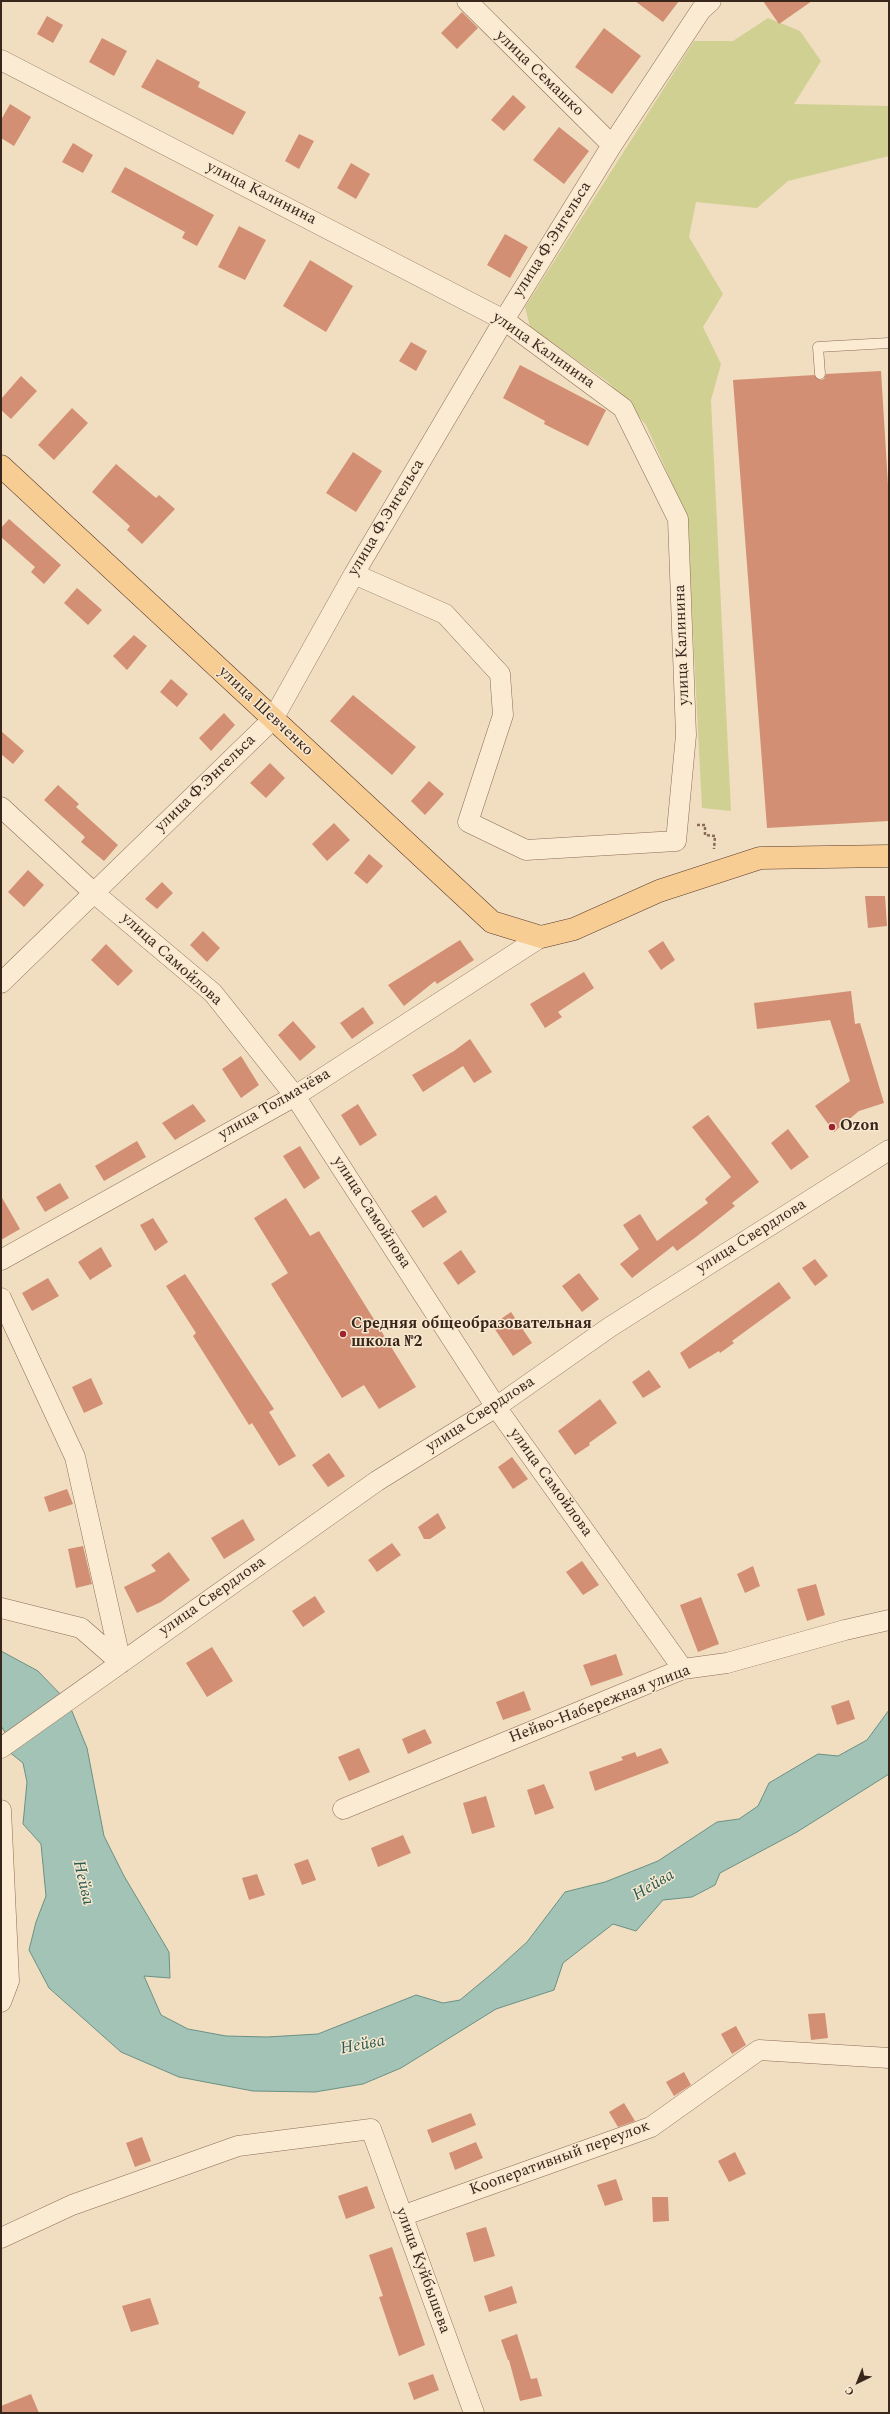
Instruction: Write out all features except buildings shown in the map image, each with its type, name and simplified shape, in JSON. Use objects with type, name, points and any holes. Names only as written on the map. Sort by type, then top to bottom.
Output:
[{"type":"main road","name":"улица Шевченко","points":[[1,466],[492,922],[541,937]]},
{"type":"main road","points":[[541,937],[574,929],[659,891],[760,858],[889,856]]},
{"type":"street","name":"улица Семашко","points":[[467,1],[612,145]]},
{"type":"street","name":"улица Ф.Энгельса","points":[[1,983],[273,719],[354,574],[504,320],[612,145],[703,4]]},
{"type":"street","name":"улица Калинина","points":[[1,60],[504,320],[623,408],[678,519],[686,735],[676,841],[526,850],[468,822],[503,715],[500,674],[446,614],[354,574]]},
{"type":"street","name":"улица Самойлова","points":[[1,807],[94,893],[212,993],[295,1096],[496,1407],[683,1669]]},
{"type":"street","name":"улица Толмачёва","points":[[1,1260],[295,1096],[541,937]]},
{"type":"street","name":"улица Свердлова","points":[[1,1748],[81,1693],[120,1663],[377,1481],[496,1407],[610,1327],[889,1150]]},
{"type":"street","points":[[1,1298],[75,1457],[120,1663]]},
{"type":"street","points":[[1,1608],[81,1628],[120,1663]]},
{"type":"street","name":"Нейво-Набережная улица","points":[[343,1809],[683,1669],[727,1663],[845,1630],[889,1620]]},
{"type":"street","points":[[1,1810],[9,1981],[1,2002]]},
{"type":"street","name":"Кооперативный переулок","points":[[402,2216],[651,2127],[759,2050],[889,2058]]},
{"type":"street","name":"улица Куйбышева","points":[[1,2238],[72,2205],[238,2146],[371,2129],[474,2413]]},
{"type":"lane","points":[[820,374],[818,346],[889,343]]},
{"type":"path","points":[[679,809],[692,809],[692,824],[705,825],[705,835],[715,836],[714,849]]},
{"type":"green space","points":[[768,18],[800,31],[821,61],[794,104],[889,106],[889,156],[788,181],[757,208],[696,202],[689,237],[723,294],[703,327],[721,364],[711,400],[731,811],[702,808],[687,517],[646,425],[608,382],[530,327],[525,307],[694,41],[733,41]]},
{"type":"water","points":[[1,1651],[38,1671],[63,1697],[6,1734],[1,1726]]},
{"type":"water","name":"Нейва","points":[[71,1709],[87,1748],[104,1836],[124,1876],[169,1952],[170,1978],[144,1976],[161,2015],[188,2029],[226,2036],[267,2037],[318,2034],[416,1995],[443,2003],[460,2000],[527,1942],[565,1892],[605,1882],[658,1861],[717,1822],[739,1819],[758,1806],[769,1783],[818,1754],[838,1756],[867,1740],[889,1710],[889,1774],[797,1832],[720,1873],[715,1885],[692,1897],[663,1900],[636,1931],[613,1924],[563,1963],[554,1990],[496,2009],[401,2068],[363,2084],[315,2092],[253,2091],[179,2077],[121,2052],[49,1988],[29,1950],[36,1922],[46,1896],[41,1844],[23,1824],[27,1782],[23,1763],[8,1751]]},
{"type":"place","name":"Ozon","points":[[832,1127]]},
{"type":"place","name":"Средняя общеобразовательная школа №2","points":[[343,1334]]}]
